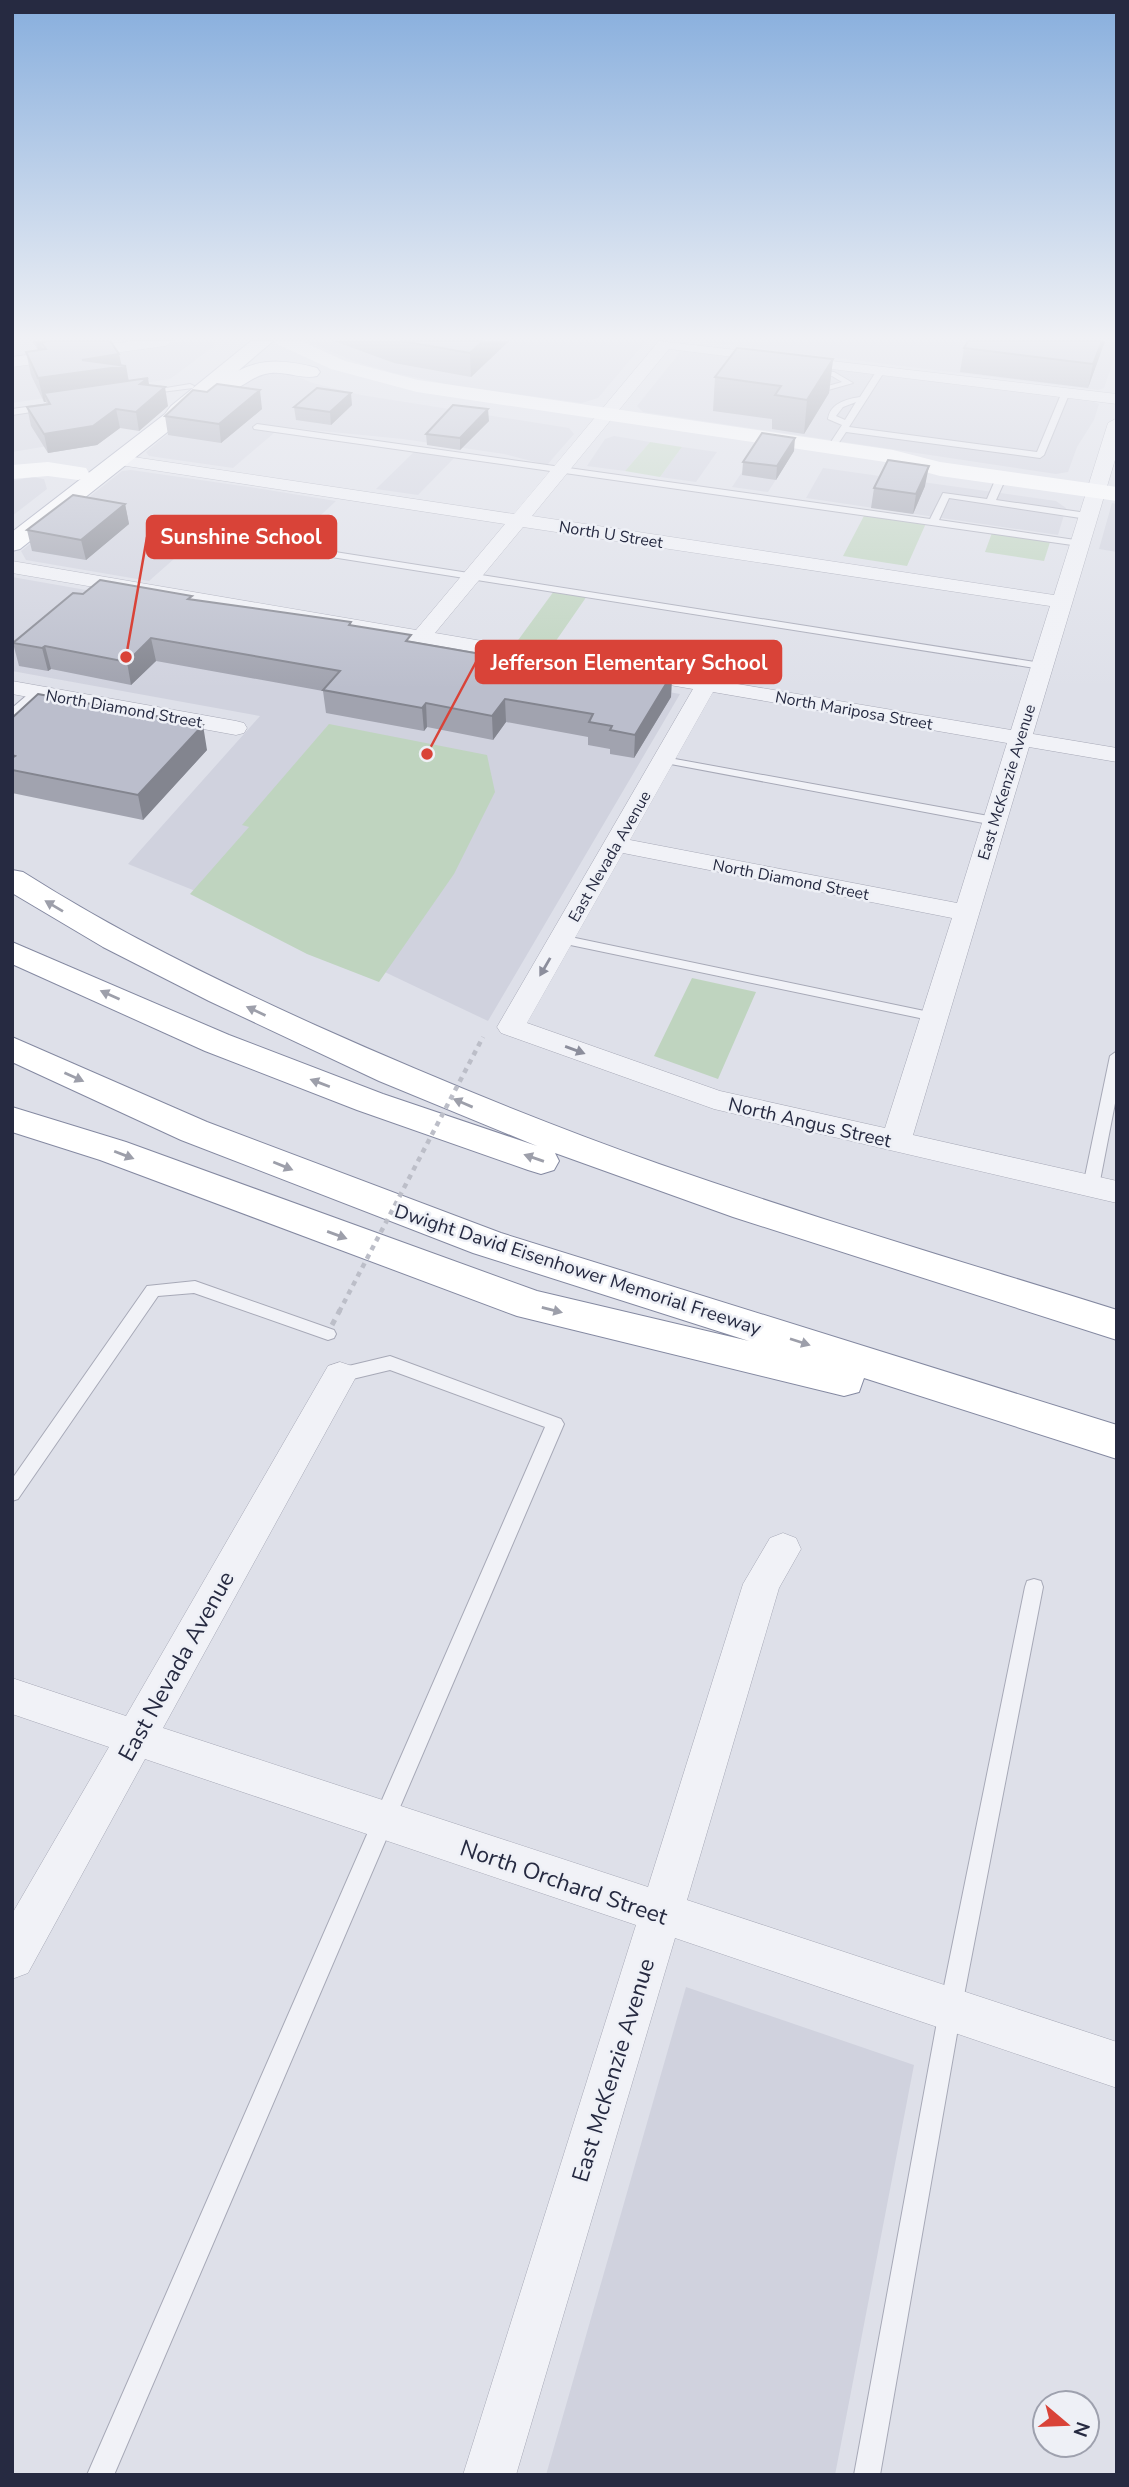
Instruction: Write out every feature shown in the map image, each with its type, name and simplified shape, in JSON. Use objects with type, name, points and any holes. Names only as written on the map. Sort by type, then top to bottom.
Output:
[{"type":"main road","points":[[78,473],[102,457]]},
{"type":"main road","points":[[23,526],[123,457]]},
{"type":"main road","points":[[815,457],[884,469],[940,469]]},
{"type":"main road","points":[[893,457],[940,469],[1001,478],[1044,496],[1106,492]]},
{"type":"main road","points":[[12,472],[48,469],[78,473],[83,477],[23,526],[12,544]]},
{"type":"main road","points":[[12,879],[85,924],[181,975],[357,1058],[487,1113],[693,1189],[1117,1328]]},
{"type":"main road","points":[[12,952],[217,1043],[370,1102],[536,1159],[798,1240],[1117,1328]]},
{"type":"main road","name":"Dwight David Eisenhower Memorial Freeway","points":[[12,1048],[194,1131],[487,1243],[1117,1444]]},
{"type":"main road","points":[[12,1119],[113,1151],[531,1304],[1117,1444]]},
{"type":"street","points":[[421,637],[572,457]]},
{"type":"street","name":"East McKenzie Avenue","points":[[896,1142],[1087,516],[1106,492],[1112,457]]},
{"type":"street","name":"North U Street","points":[[120,460],[1061,602]]},
{"type":"street","points":[[12,567],[561,661]]},
{"type":"street","name":"North Mariposa Street","points":[[614,670],[1117,755]]},
{"type":"street","name":"East Nevada Avenue","points":[[511,1027],[706,685]]},
{"type":"street","name":"North Diamond Street","points":[[12,687],[236,728]]},
{"type":"street","name":"North Diamond Street","points":[[615,844],[966,913]]},
{"type":"street","name":"North Angus Street","points":[[511,1027],[714,1099],[1104,1189]]},
{"type":"street","name":"East Nevada Avenue","points":[[12,1957],[340,1375]]},
{"type":"street","name":"East McKenzie Avenue","points":[[489,2475],[762,1584],[783,1549]]},
{"type":"street","name":"North Orchard Street","points":[[12,1696],[1117,2065]]},
{"type":"lane","points":[[470,457],[1079,543]]},
{"type":"lane","points":[[990,502],[1001,478]]},
{"type":"lane","points":[[933,522],[946,495],[990,502],[1044,496],[1087,516]]},
{"type":"lane","points":[[208,534],[1041,666]]},
{"type":"lane","points":[[12,714],[37,692]]},
{"type":"lane","points":[[664,760],[994,821]]},
{"type":"lane","points":[[561,939],[934,1017]]},
{"type":"lane","points":[[1104,1189],[1117,1056]]},
{"type":"lane","points":[[12,1494],[153,1290],[195,1287],[330,1330]]},
{"type":"lane","points":[[100,2475],[555,1424],[390,1363],[340,1375]]},
{"type":"lane","points":[[867,2475],[950,2011],[1034,1587]]},
{"type":"path","points":[[330,1330],[483,1037]]},
{"type":"shaded area","points":[[156,457],[246,457],[233,468]]},
{"type":"shaded area","points":[[409,457],[455,457],[418,495],[376,489]]},
{"type":"shaded area","points":[[516,457],[554,457],[547,465]]},
{"type":"shaded area","points":[[593,457],[637,457],[625,471],[587,466]]},
{"type":"shaded area","points":[[675,457],[713,457],[696,482],[660,477]]},
{"type":"shaded area","points":[[752,457],[787,462],[768,492],[732,487]]},
{"type":"shaded area","points":[[943,457],[1073,457],[1068,472],[1056,474]]},
{"type":"shaded area","points":[[823,468],[1056,501],[1066,508],[1058,535],[806,498]]},
{"type":"shaded area","points":[[131,470],[336,501],[294,540],[208,529],[199,525],[188,530],[200,536],[149,581],[26,560],[21,551],[122,471]]},
{"type":"shaded area","points":[[32,477],[44,479],[47,489],[12,516],[12,481]]},
{"type":"shaded area","points":[[1112,503],[1117,504],[1117,552],[1099,549]]},
{"type":"shaded area","points":[[12,577],[680,694],[488,1021],[313,938],[128,864],[260,716],[12,671]]},
{"type":"shaded area","points":[[686,1987],[914,2065],[835,2475],[546,2475]]},
{"type":"green space","points":[[637,457],[675,457],[660,477],[625,471]]},
{"type":"green space","points":[[866,512],[927,521],[907,566],[843,556]]},
{"type":"green space","points":[[993,530],[1051,539],[1044,561],[985,552]]},
{"type":"green space","points":[[554,591],[587,596],[551,648],[516,643]]},
{"type":"green space","points":[[329,724],[487,755],[495,792],[454,874],[379,982],[307,954],[190,894],[249,827],[242,825]]},
{"type":"green space","points":[[692,978],[756,992],[718,1079],[654,1056]]},
{"type":"building","points":[[746,457],[783,457],[777,466],[743,462]]},
{"type":"building","points":[[888,460],[929,466],[916,494],[874,488]]},
{"type":"building","points":[[73,495],[125,504],[81,540],[27,530]]},
{"type":"building","points":[[100,580],[192,596],[188,599],[351,622],[349,625],[411,635],[406,641],[492,656],[500,646],[672,674],[635,735],[610,730],[612,726],[589,722],[593,714],[505,699],[492,716],[426,703],[422,708],[323,690],[340,671],[151,638],[127,662],[45,646],[42,648],[13,643],[73,593],[83,594]]},
{"type":"building","points":[[38,694],[203,725],[138,795],[12,770],[12,758],[15,756],[12,755],[12,718]]},
{"type":"place","name":"Sunshine School","points":[[126,657]]},
{"type":"place","name":"Jefferson Elementary School","points":[[427,754]]}]
